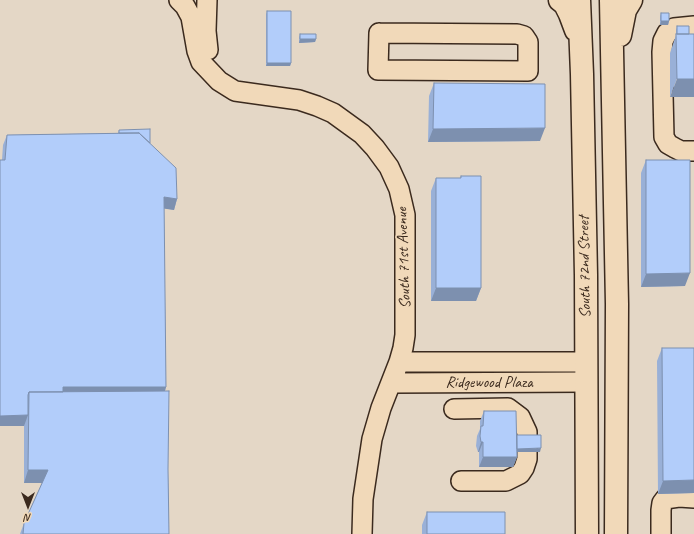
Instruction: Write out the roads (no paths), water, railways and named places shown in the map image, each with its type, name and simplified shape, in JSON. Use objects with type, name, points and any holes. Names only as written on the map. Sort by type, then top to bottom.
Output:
[{"type":"main road","points":[[560,0],[565,4],[570,14],[580,43]]},
{"type":"main road","name":"South 72nd Street","points":[[579,0],[582,74],[587,534]]},
{"type":"main road","name":"South 72nd Street","points":[[611,0],[617,304],[616,534]]},
{"type":"main road","points":[[613,70],[625,10],[631,0]]},
{"type":"street","name":"South 71st Avenue","points":[[179,0],[192,17],[197,50],[201,62],[224,85],[235,91],[299,100],[333,113],[362,134],[375,148],[389,167],[399,189],[405,215],[405,335],[399,362],[372,439],[363,499],[362,534]]},
{"type":"street","points":[[207,0],[206,31],[210,71]]},
{"type":"street","points":[[694,26],[674,28],[667,33],[662,52],[664,137],[668,144],[680,151],[694,151]]},
{"type":"street","points":[[379,33],[517,34],[524,36],[528,42],[528,71],[378,70],[379,33]]},
{"type":"street","name":"Ridgewood Plaza","points":[[399,362],[586,372]]},
{"type":"street","name":"Ridgewood Plaza","points":[[392,383],[586,372]]},
{"type":"street","points":[[454,409],[508,408],[520,417],[527,432],[527,459],[520,474],[506,481],[461,481]]},
{"type":"street","points":[[661,534],[661,510],[662,503],[665,499],[679,497],[694,498]]}]
